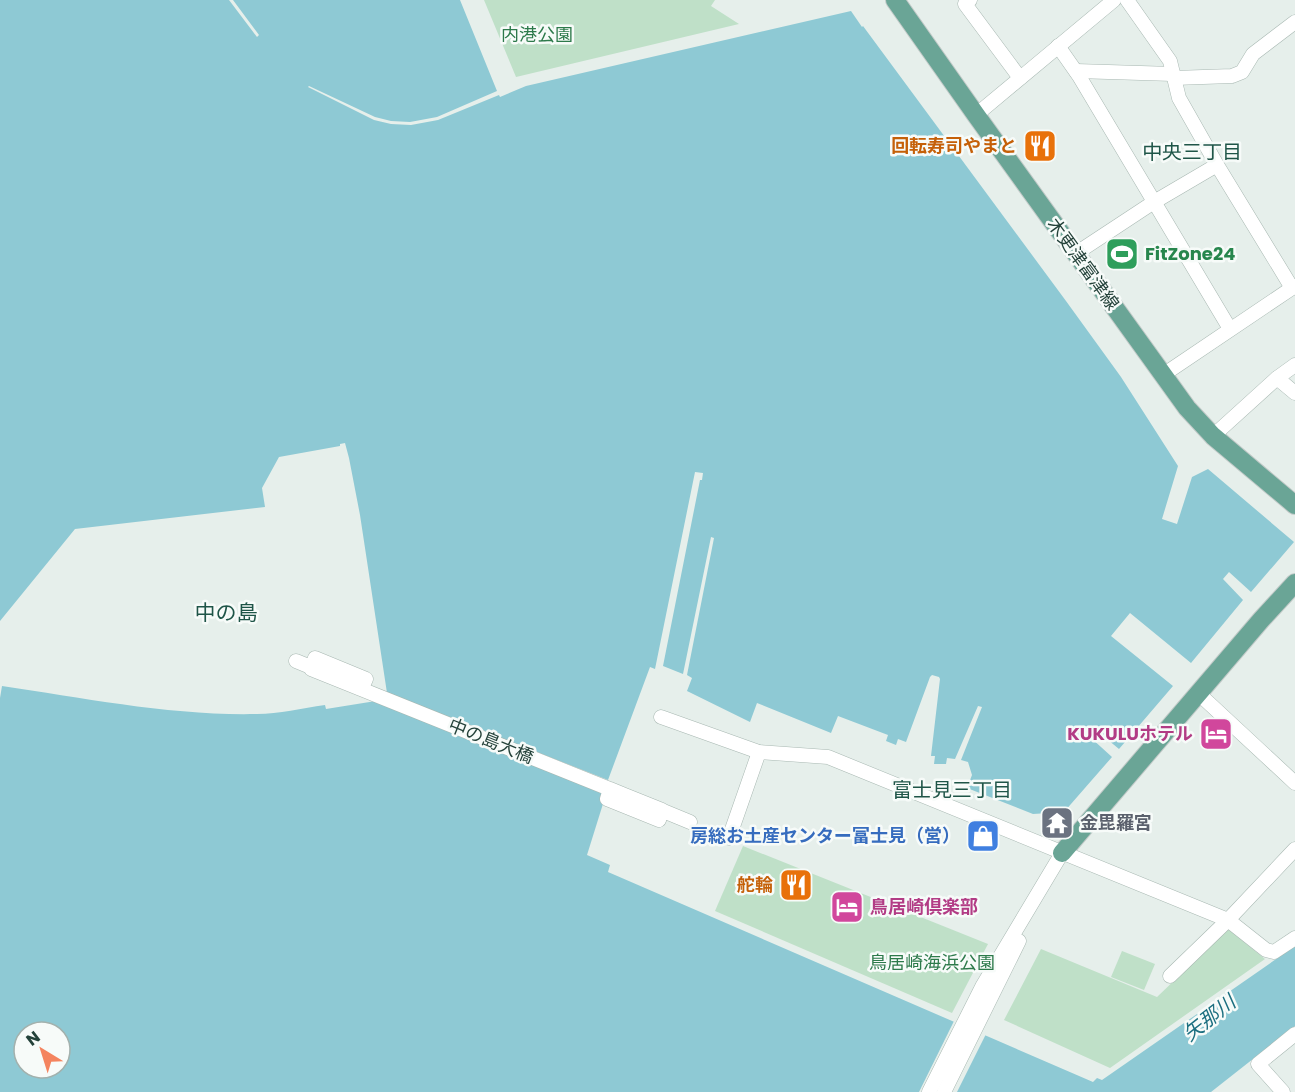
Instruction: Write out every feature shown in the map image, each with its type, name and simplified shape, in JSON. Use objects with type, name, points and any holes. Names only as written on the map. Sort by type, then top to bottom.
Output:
[{"type":"main road","name":"木更津富津線","points":[[895,0],[1187,408],[1213,436],[1295,505]]},
{"type":"main road","points":[[1062,852],[1295,583]]},
{"type":"street","points":[[970,0],[965,4],[1020,78]]},
{"type":"street","points":[[976,115],[1114,0]]},
{"type":"street","points":[[1127,0],[1170,61],[1179,98],[1217,165],[1293,287],[1163,375]]},
{"type":"street","points":[[1076,71],[1174,76],[1232,76],[1242,72],[1253,54],[1295,22]]},
{"type":"street","points":[[1058,46],[1076,71],[1230,329]]},
{"type":"street","points":[[1075,254],[1154,202],[1217,165]]},
{"type":"street","points":[[1213,436],[1277,378],[1295,365]]},
{"type":"street","points":[[1277,378],[1295,393]]},
{"type":"street","name":"中の島大橋","points":[[296,661],[307,666],[318,670],[362,688],[366,679],[315,658],[311,669],[662,810],[659,820],[607,799],[610,789],[690,822]]},
{"type":"street","points":[[1198,693],[1295,783]]},
{"type":"street","points":[[661,717],[759,752],[828,757],[1228,920],[1266,950],[1274,952],[1295,938]]},
{"type":"street","points":[[729,838],[759,752]]},
{"type":"street","points":[[1170,976],[1228,920],[1295,849]]},
{"type":"street","points":[[929,1092],[1062,852]]},
{"type":"street","points":[[944,1092],[988,989]]},
{"type":"street","points":[[1283,1092],[1258,1064],[1295,1034]]},
{"type":"green space","name":"内港公園","points":[[484,0],[715,0],[711,6],[739,24],[516,77]]},
{"type":"green space","name":"鳥居崎海浜公園","points":[[743,846],[988,944],[952,1013],[715,911]]},
{"type":"green space","points":[[1228,929],[1265,959],[1110,1068],[1004,1020],[1041,949],[1157,997]]},
{"type":"green space","points":[[1122,951],[1155,964],[1144,990],[1111,977]]},
{"type":"water","points":[[0,0],[229,0],[257,37],[259,35],[233,0],[460,0],[497,91],[437,117],[410,122],[375,117],[308,87],[374,120],[411,125],[438,120],[526,86],[851,11],[1121,377],[1178,466],[1162,519],[1177,524],[1192,477],[1208,469],[1294,542],[1251,592],[1229,572],[1223,579],[1243,600],[1191,663],[1130,613],[1111,636],[1173,686],[1119,749],[1096,730],[1090,737],[1112,757],[1064,812],[1033,814],[967,788],[972,775],[968,762],[961,760],[982,707],[978,706],[955,759],[947,758],[946,764],[934,764],[935,756],[931,756],[939,677],[932,675],[930,677],[906,742],[898,739],[896,745],[886,741],[888,735],[838,716],[831,733],[757,703],[750,722],[687,691],[692,678],[687,675],[714,538],[711,537],[683,674],[663,666],[703,473],[695,472],[655,669],[650,667],[608,780],[387,693],[360,515],[345,443],[340,446],[279,457],[262,488],[265,507],[75,529],[0,621]]},
{"type":"water","name":"矢那川","points":[[2,686],[129,705],[225,714],[274,713],[325,705],[326,709],[382,700],[607,791],[587,855],[610,865],[608,872],[1093,1082],[1097,1078],[1102,1080],[1295,946],[1295,1026],[1211,1092],[0,1092],[0,698]]},
{"type":"pier","points":[[955,1019],[987,1032],[957,1092],[919,1092]]},
{"type":"place","name":"回転寿司やまと","points":[[1040,146]]},
{"type":"place","name":"FitZone24","points":[[1122,254]]},
{"type":"place","name":"KUKULUホテル","points":[[1216,734]]},
{"type":"place","name":"金毘羅宮","points":[[1057,823]]},
{"type":"place","name":"房総お土産センター富士見（営）","points":[[983,836]]},
{"type":"place","name":"舵輪","points":[[796,885]]},
{"type":"place","name":"鳥居崎倶楽部","points":[[847,907]]},
{"type":"district","name":"中央三丁目","points":[[1192,152]]},
{"type":"district","name":"中の島","points":[[226,613]]},
{"type":"district","name":"富士見三丁目","points":[[952,790]]}]
